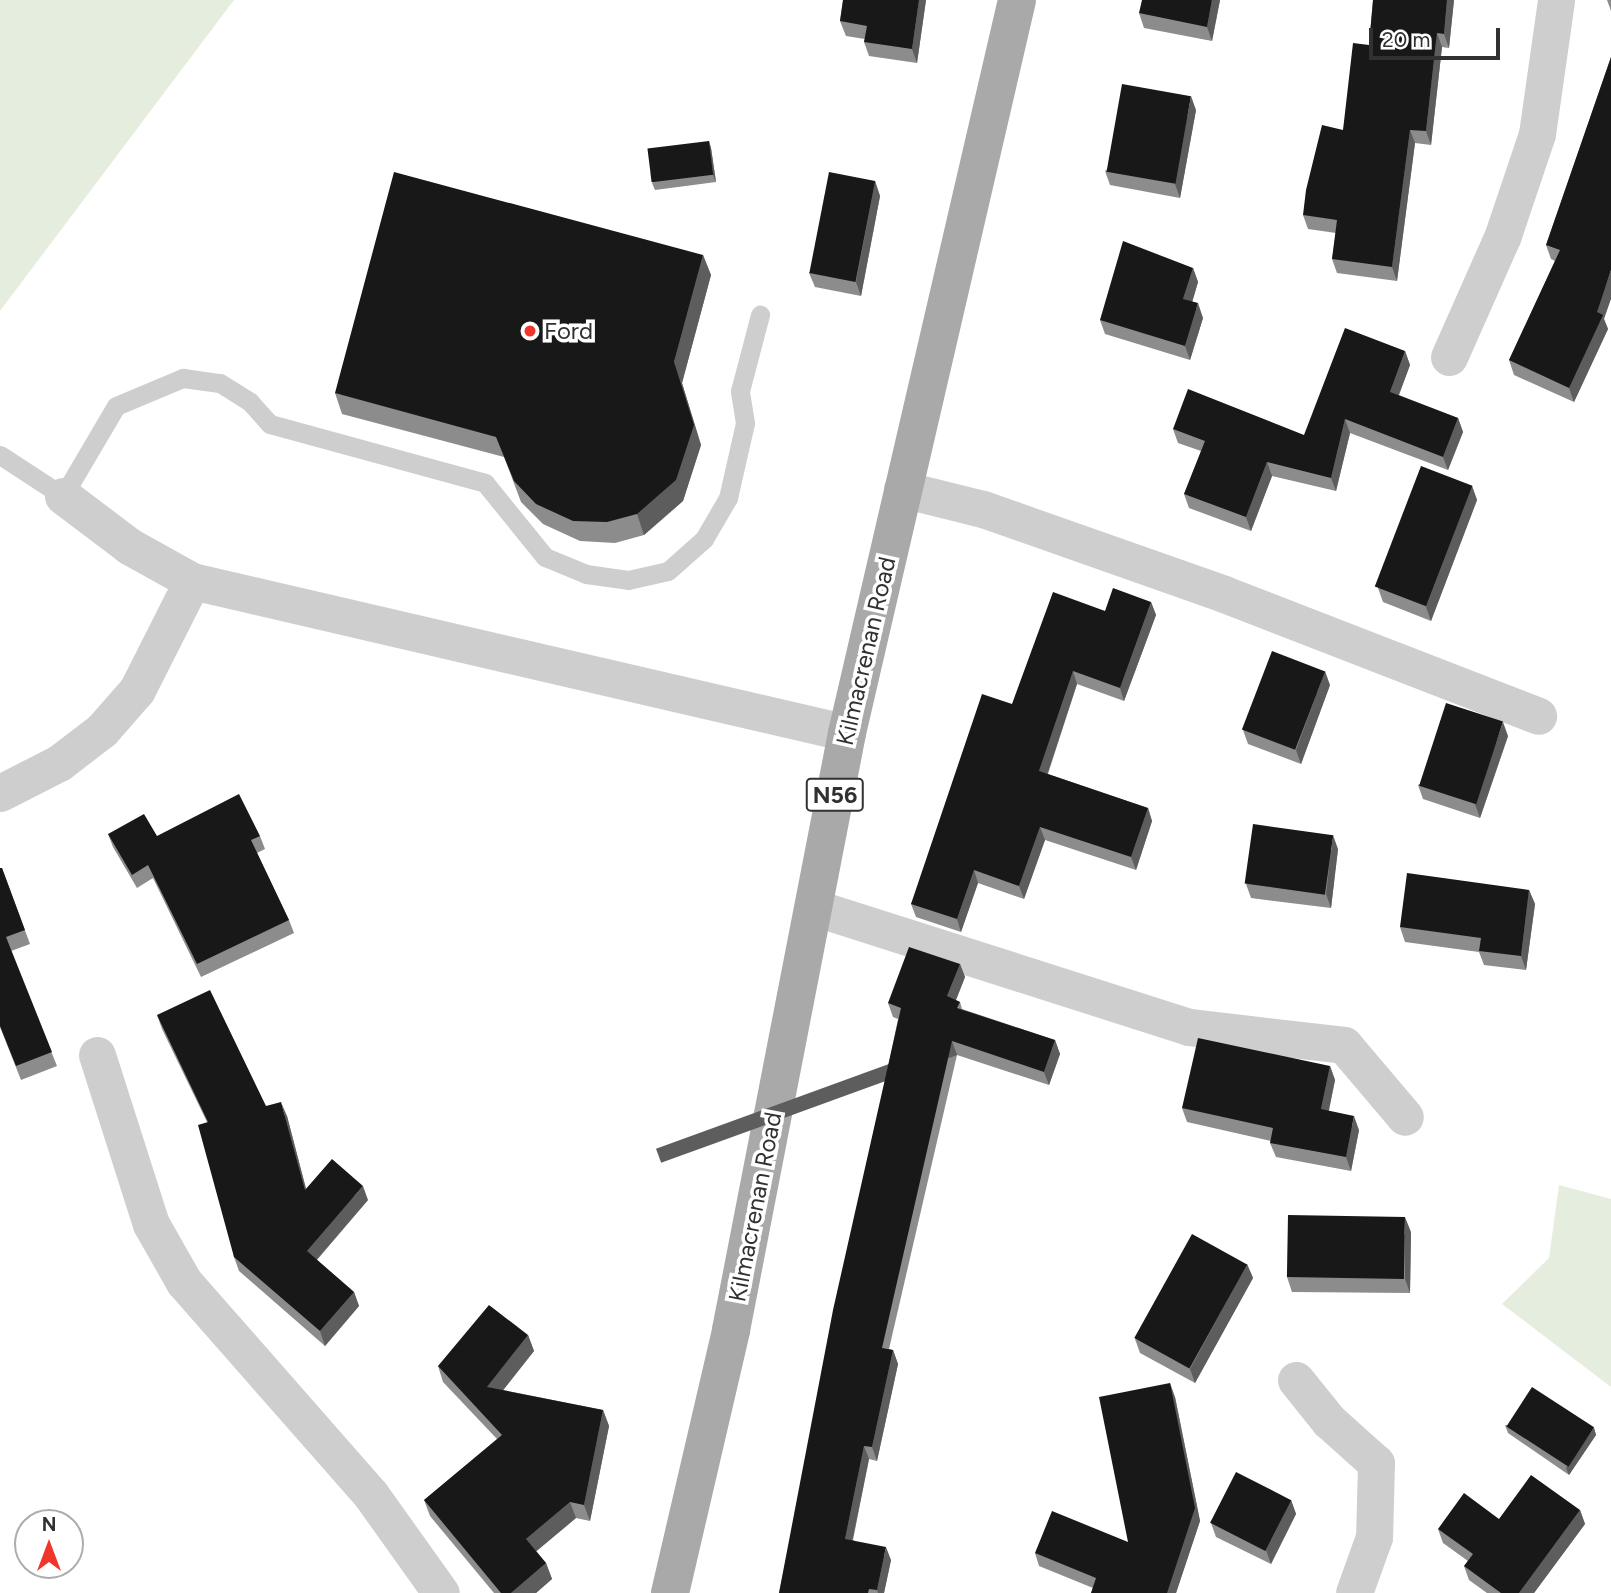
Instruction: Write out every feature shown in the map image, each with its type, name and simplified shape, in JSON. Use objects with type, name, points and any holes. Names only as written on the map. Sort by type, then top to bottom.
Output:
[{"type":"main road","name":"Kilmacrenan Road","points":[[670,1593],[731,1330],[847,733],[1017,0]]},
{"type":"street","points":[[1449,357],[1503,235],[1537,134],[1556,0]]},
{"type":"street","points":[[902,489],[983,509],[1224,594],[1538,716]]},
{"type":"street","points":[[62,496],[129,546],[192,581],[847,733]]},
{"type":"street","points":[[0,793],[59,763],[103,730],[136,690],[192,581]]},
{"type":"street","points":[[813,907],[1189,1027],[1344,1045],[1405,1117]]},
{"type":"street","points":[[97,1055],[151,1224],[184,1282],[371,1495],[441,1593]]},
{"type":"street","points":[[1296,1380],[1329,1421],[1376,1463],[1374,1537],[1354,1593]]},
{"type":"lane","points":[[0,456],[62,496],[116,406],[183,378],[220,383],[270,424],[485,483],[545,557],[586,574],[628,580],[668,571],[704,539],[728,498],[745,423],[740,391],[760,315]]},
{"type":"green space","points":[[0,0],[234,0],[0,311]]},
{"type":"green space","points":[[1559,1185],[1611,1199],[1611,1387],[1502,1304],[1549,1258]]},
{"type":"building","points":[[843,0],[919,0],[912,49],[864,42],[867,26],[840,21]]},
{"type":"building","points":[[1142,0],[1212,0],[1207,27],[1139,13]]},
{"type":"building","points":[[1373,0],[1447,0],[1444,34],[1437,33],[1426,131],[1410,130],[1392,267],[1332,259],[1337,220],[1303,215],[1306,190],[1322,125],[1343,130],[1353,43],[1369,45]]},
{"type":"building","points":[[1611,57],[1611,270],[1597,312],[1603,315],[1569,388],[1509,360],[1560,250],[1546,245]]},
{"type":"building","points":[[1122,84],[1191,96],[1175,184],[1107,172]]},
{"type":"building","points":[[709,141],[713,175],[652,182],[647,149]]},
{"type":"building","name":"Ford","points":[[394,172],[703,255],[674,362],[694,425],[676,480],[637,514],[607,522],[573,521],[536,504],[514,481],[496,437],[335,393]]},
{"type":"building","points":[[829,172],[875,181],[855,282],[809,273]]},
{"type":"building","points":[[1123,241],[1193,268],[1183,299],[1198,303],[1185,346],[1100,320]]},
{"type":"building","points":[[1345,328],[1405,351],[1390,392],[1458,418],[1443,457],[1345,419],[1331,478],[1267,462],[1246,517],[1184,494],[1205,441],[1173,429],[1188,389],[1304,435]]},
{"type":"building","points":[[1421,466],[1472,486],[1426,606],[1375,586]]},
{"type":"building","points":[[1113,588],[1151,602],[1120,688],[1073,671],[1039,771],[1148,808],[1131,857],[1040,827],[1019,886],[974,870],[957,919],[911,904],[982,694],[1012,704],[1053,592],[1105,611]]},
{"type":"building","points":[[1272,651],[1325,671],[1295,750],[1242,729]]},
{"type":"building","points":[[1446,703],[1503,722],[1476,804],[1419,786]]},
{"type":"building","points":[[239,794],[260,836],[251,840],[289,920],[197,964],[148,865],[132,875],[108,834],[144,814],[157,836]]},
{"type":"building","points":[[1253,824],[1333,835],[1325,895],[1245,883]]},
{"type":"building","points":[[0,868],[25,930],[6,937],[52,1052],[16,1066],[0,1026]]},
{"type":"building","points":[[1407,873],[1529,890],[1521,956],[1479,951],[1481,938],[1400,927]]},
{"type":"building","points":[[909,947],[960,964],[947,996],[960,1002],[957,1008],[1055,1040],[1044,1072],[952,1041],[882,1348],[893,1350],[872,1447],[864,1446],[845,1539],[886,1547],[877,1590],[869,1589],[868,1593],[779,1593],[833,1310],[901,1008],[888,1003]]},
{"type":"building","points":[[210,990],[266,1106],[281,1102],[305,1190],[332,1159],[363,1186],[307,1251],[354,1292],[320,1331],[234,1257],[198,1125],[208,1122],[157,1015]]},
{"type":"building","points":[[1198,1038],[1330,1066],[1321,1109],[1354,1116],[1346,1157],[1270,1143],[1273,1128],[1182,1108]]},
{"type":"building","points":[[1288,1215],[1405,1217],[1404,1279],[1287,1277]]},
{"type":"building","points":[[1192,1234],[1247,1265],[1189,1369],[1134,1338]]},
{"type":"building","points":[[489,1305],[528,1335],[487,1387],[603,1410],[584,1505],[570,1502],[526,1539],[546,1563],[511,1593],[501,1593],[424,1500],[502,1435],[438,1366]]},
{"type":"building","points":[[1170,1383],[1195,1508],[1167,1593],[1091,1593],[1096,1578],[1035,1553],[1052,1511],[1128,1542],[1099,1397]]},
{"type":"building","points":[[1532,1387],[1594,1427],[1568,1467],[1506,1426]]},
{"type":"building","points":[[1236,1472],[1291,1500],[1265,1551],[1210,1523]]},
{"type":"building","points":[[1531,1475],[1580,1510],[1519,1593],[1501,1593],[1464,1566],[1473,1554],[1438,1529],[1464,1493],[1499,1519]]},
{"type":"place","name":"Ford","points":[[530,331]]}]
